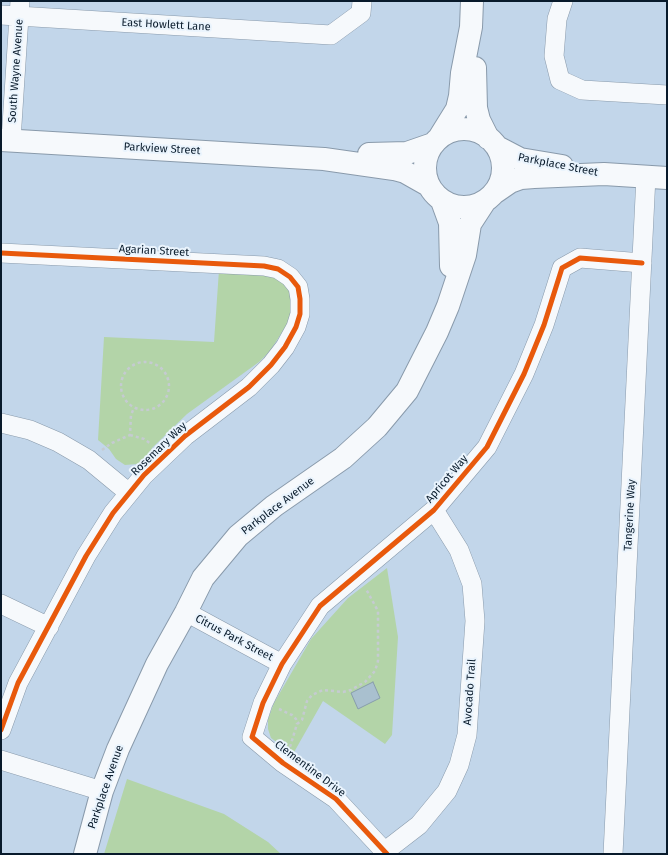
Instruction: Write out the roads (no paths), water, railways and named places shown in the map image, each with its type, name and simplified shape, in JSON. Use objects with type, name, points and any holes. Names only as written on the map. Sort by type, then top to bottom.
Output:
[{"type":"street","name":"East Howlett Lane","points":[[14,10],[330,35],[361,13],[362,1]]},
{"type":"street","points":[[324,159],[394,169],[405,172],[452,206],[463,208],[475,206],[490,197],[500,182],[503,170],[502,158],[479,120],[476,108],[471,27],[472,1]]},
{"type":"street","points":[[563,1],[557,19],[554,56],[560,80],[582,90],[667,95]]},
{"type":"street","name":"South Wayne Avenue","points":[[6,140],[14,10]]},
{"type":"street","points":[[435,193],[425,175],[427,153],[456,109],[471,27]]},
{"type":"street","points":[[324,159],[375,154],[401,154],[436,141],[448,132],[469,130],[479,132],[493,142]]},
{"type":"street","name":"Parkview Street","points":[[6,140],[324,159]]},
{"type":"street","name":"Parkplace Street","points":[[493,142],[520,159],[604,174]]},
{"type":"street","points":[[604,174],[657,177]]},
{"type":"street","name":"Parkplace Street","points":[[490,197],[510,182],[521,178],[604,174]]},
{"type":"street","name":"Tangerine Way","points":[[613,854],[642,263],[657,177]]},
{"type":"street","name":"Parkplace Avenue","points":[[435,193],[450,224],[452,289]]},
{"type":"street","name":"Parkplace Avenue","points":[[85,854],[102,791],[118,749],[157,664],[203,578],[238,536],[274,506],[343,458],[377,427],[407,391],[437,332],[448,306],[452,289],[465,255],[470,224],[490,197]]},
{"type":"street","name":"Agarian Street","points":[[1,253],[264,266],[278,269],[290,277],[298,287]]},
{"type":"street","name":"Apricot Way","points":[[252,737],[263,703],[282,664],[320,606],[434,510],[487,446],[524,374],[544,325],[562,268],[580,258],[642,263]]},
{"type":"street","name":"Rosemary Way","points":[[1,730],[18,683],[86,556],[113,513],[144,475],[185,436],[249,388],[271,365],[285,346],[300,314],[298,287]]},
{"type":"street","points":[[1,424],[30,430],[58,442],[90,460],[129,494]]},
{"type":"street","name":"Avocado Trail","points":[[386,853],[419,825],[447,791],[459,764],[467,735],[475,621],[472,584],[459,550],[434,510]]},
{"type":"street","points":[[1,604],[49,627]]},
{"type":"street","name":"Citrus Park Street","points":[[186,612],[282,664]]},
{"type":"street","name":"Clementine Drive","points":[[252,737],[283,763],[336,799],[386,853]]},
{"type":"street","points":[[1,760],[102,791]]}]
